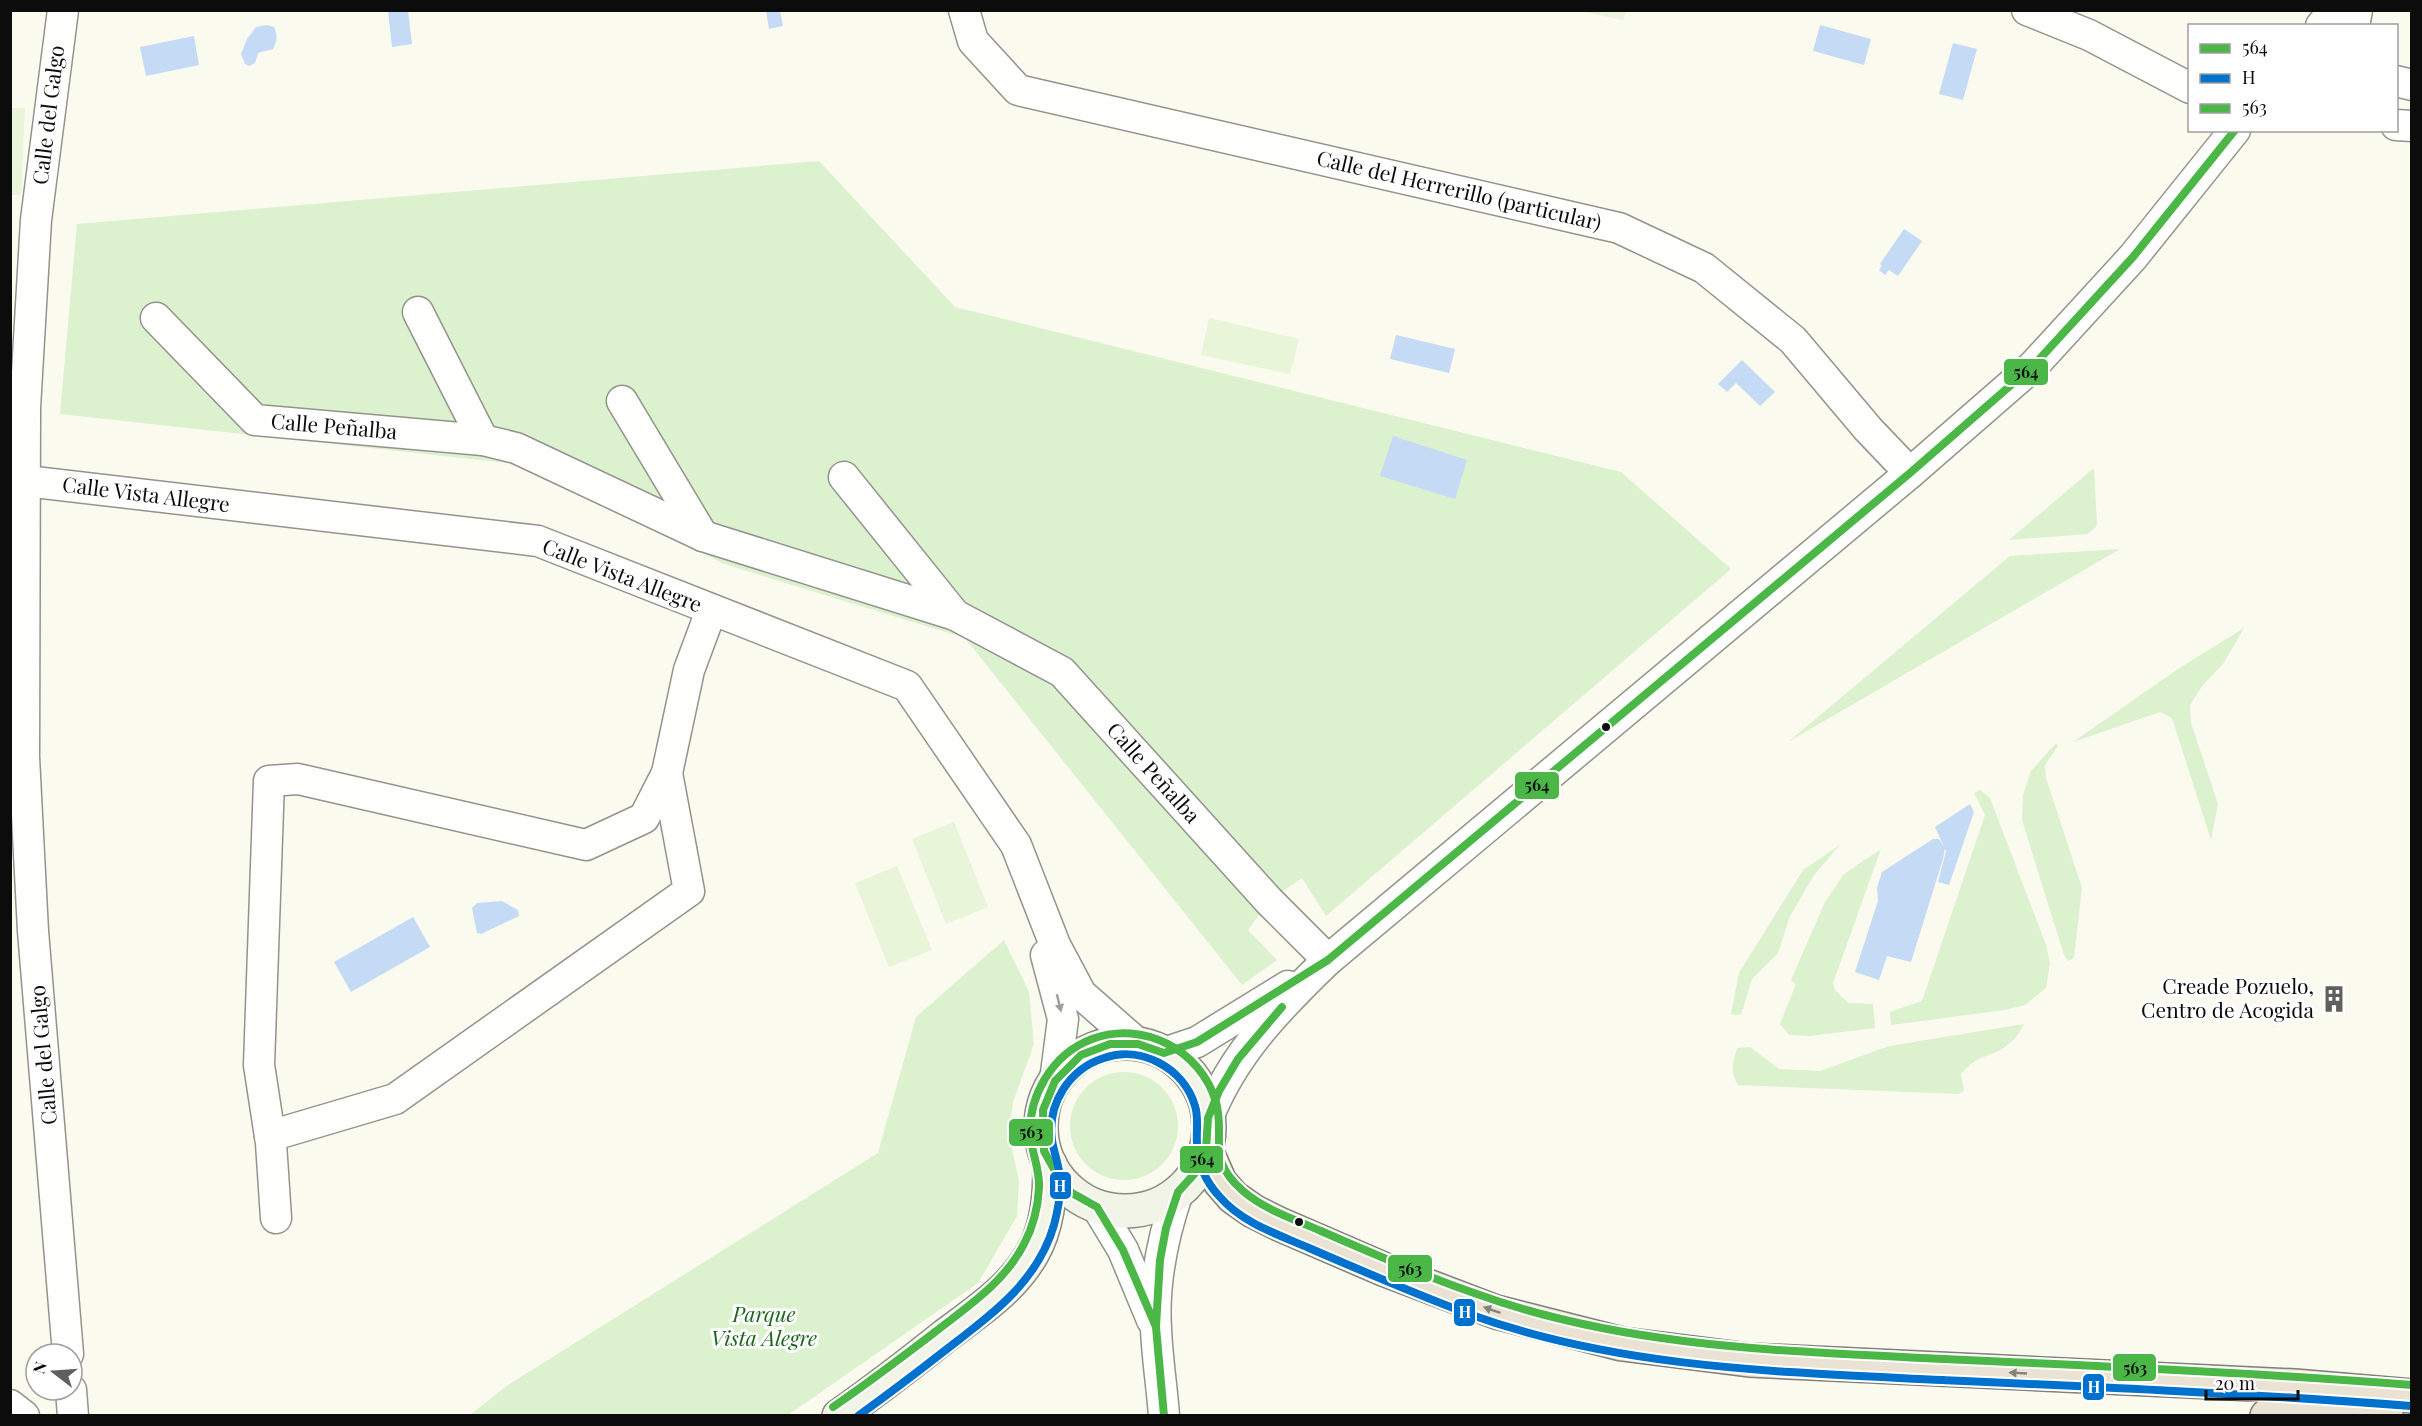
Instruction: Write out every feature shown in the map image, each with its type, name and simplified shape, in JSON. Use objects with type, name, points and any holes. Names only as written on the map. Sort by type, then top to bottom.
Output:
[{"type":"highway","points":[[1207,1134],[1220,1182],[1233,1197],[1253,1211],[1383,1269],[1496,1312],[1622,1344],[1749,1360],[2295,1386],[2412,1396]]},
{"type":"highway","points":[[2267,1416],[2412,1411]]},
{"type":"main road","points":[[1110,1044],[1151,1048],[1184,1067],[1197,1084],[1205,1101],[1207,1134],[1196,1172],[1178,1192],[1160,1203],[1139,1210],[1115,1211],[1097,1207],[1072,1193],[1050,1164],[1042,1138],[1041,1124],[1047,1095],[1067,1067],[1081,1055],[1110,1044]]},
{"type":"main road","points":[[839,1416],[880,1387],[1011,1283],[1033,1252],[1041,1233],[1050,1191],[1050,1164]]},
{"type":"street","name":"Calle del Galgo","points":[[63,10],[23,221],[26,481],[17,755],[67,1342]]},
{"type":"street","name":"Calle del Herrerillo (particular)","points":[[964,10],[973,41],[1018,90],[1619,228],[1704,268],[1793,340],[1868,429],[1910,472]]},
{"type":"street","points":[[2027,10],[2090,35],[2188,87]]},
{"type":"street","points":[[2323,24],[2334,10]]},
{"type":"street","points":[[2398,81],[2412,87]]},
{"type":"street","points":[[1207,1134],[1219,1091],[1238,1059],[1279,1010],[1329,960],[2034,365],[2133,257],[2233,132]]},
{"type":"street","points":[[418,312],[483,440]]},
{"type":"street","name":"Calle Peñalba","points":[[156,318],[255,420],[483,440],[516,448],[703,536],[955,615],[1062,672],[1269,901],[1329,960]]},
{"type":"street","points":[[622,401],[703,536]]},
{"type":"street","name":"Calle Peñalba","points":[[844,477],[955,615]]},
{"type":"street","name":"Calle Vista Allegre","points":[[26,481],[537,541],[711,611],[908,686],[1016,845],[1055,945],[1082,994],[1151,1048]]},
{"type":"street","points":[[276,1218],[270,1136],[259,1065],[269,781],[298,779],[586,845],[644,818],[667,773],[689,670],[711,611]]},
{"type":"street","points":[[270,1136],[395,1099],[689,891],[667,773]]},
{"type":"street","name":"Calle Vista Allegre","points":[[1016,845],[1063,1019],[1055,1082]]},
{"type":"street","points":[[1151,1048],[1197,1042],[1223,1028],[1329,960]]},
{"type":"street","points":[[1164,1416],[1156,1327],[1160,1260],[1166,1228],[1178,1192]]},
{"type":"street","points":[[1097,1207],[1123,1250],[1156,1327]]},
{"type":"street","points":[[10,1405],[24,1416]]},
{"type":"green space","points":[[1626,10],[1623,20],[1580,11]]},
{"type":"green space","points":[[11,108],[25,108],[21,195],[11,195]]},
{"type":"green space","points":[[819,161],[955,307],[1621,472],[1731,569],[1326,916],[1302,878],[1269,901],[1248,930],[1277,960],[1242,985],[965,638],[724,564],[525,465],[60,414],[77,224]]},
{"type":"green space","points":[[1209,318],[1299,339],[1290,374],[1201,355]]},
{"type":"green space","points":[[2094,468],[2097,526],[2088,534],[2009,540]]},
{"type":"green space","points":[[2120,549],[1788,742],[2010,556]]},
{"type":"green space","points":[[2244,628],[2223,664],[2202,686],[2190,705],[2191,723],[2218,804],[2211,840],[2172,718],[2160,712],[2073,742],[2178,669]]},
{"type":"green space","points":[[2056,743],[2058,746],[2045,765],[2046,778],[2082,888],[2074,958],[2068,961],[2064,955],[2022,820],[2023,795],[2031,771]]},
{"type":"green space","points":[[1980,790],[1990,798],[2046,945],[2050,963],[2046,988],[2025,1005],[2005,1010],[1891,1025],[1890,1012],[1922,1001],[1985,815],[1974,793]]},
{"type":"green space","points":[[954,822],[988,907],[946,924],[912,839]]},
{"type":"green space","points":[[1840,845],[1814,875],[1790,916],[1778,953],[1752,979],[1741,1015],[1731,1014],[1739,973],[1803,870]]},
{"type":"green space","points":[[1881,849],[1833,983],[1835,990],[1848,1003],[1873,1004],[1875,1028],[1809,1036],[1789,1035],[1780,1024],[1796,984],[1791,980],[1825,902],[1844,874]]},
{"type":"green space","points":[[897,866],[932,950],[889,967],[855,883]]},
{"type":"green space","name":"Parque Vista Alegre","points":[[1004,940],[1029,992],[1034,1044],[1013,1102],[1009,1135],[1019,1181],[1017,1216],[978,1283],[788,1415],[470,1415],[508,1385],[878,1153],[916,1017]]},
{"type":"green space","points":[[2024,1024],[2009,1044],[1967,1067],[1961,1074],[1964,1091],[1958,1094],[1738,1085],[1733,1072],[1737,1048],[1750,1047],[1779,1069],[1820,1071],[1889,1046]]},
{"type":"green space","points":[[1124,1072],[1145,1076],[1163,1087],[1174,1105],[1178,1126],[1174,1147],[1163,1165],[1145,1176],[1124,1180],[1103,1176],[1085,1165],[1074,1147],[1070,1126],[1074,1105],[1085,1087],[1103,1076]]},
{"type":"water","points":[[388,11],[408,11],[412,44],[392,47]]},
{"type":"water","points":[[766,11],[780,11],[783,26],[769,29]]},
{"type":"water","points":[[267,25],[274,27],[275,30],[276,38],[273,49],[258,53],[255,63],[249,66],[245,64],[241,54],[247,39],[256,27]]},
{"type":"water","points":[[1820,25],[1871,39],[1864,65],[1813,51]]},
{"type":"water","points":[[194,36],[199,65],[146,76],[140,47]]},
{"type":"water","points":[[1953,43],[1977,49],[1963,100],[1939,94]]},
{"type":"water","points":[[1904,229],[1922,241],[1898,276],[1889,270],[1885,275],[1879,270],[1882,266],[1880,264]]},
{"type":"water","points":[[1396,335],[1455,349],[1449,373],[1390,359]]},
{"type":"water","points":[[1742,360],[1775,392],[1760,406],[1736,383],[1727,392],[1718,384]]},
{"type":"water","points":[[1393,436],[1467,460],[1455,499],[1380,476]]},
{"type":"water","points":[[1970,804],[1974,812],[1949,885],[1938,882],[1946,851],[1935,827]]},
{"type":"water","points":[[1933,839],[1939,839],[1945,848],[1911,962],[1887,956],[1879,980],[1855,972],[1878,901],[1877,888],[1882,872]]},
{"type":"water","points":[[502,901],[518,910],[519,916],[481,934],[477,933],[472,908],[477,903]]},
{"type":"water","points":[[413,917],[430,947],[351,992],[334,962]]},
{"type":"transit line","name":"564","points":[[1164,1416],[1156,1327],[1123,1250],[1097,1207],[1072,1193],[1060,1180],[1044,1151],[1043,1110],[1055,1081],[1081,1055],[1110,1044],[1138,1044],[1164,1053],[1197,1042],[1328,960],[1910,473],[2034,365],[2133,257],[2233,132]]},
{"type":"transit line","name":"564","points":[[1156,1326],[1160,1260],[1166,1228],[1178,1192],[1196,1172],[1206,1150],[1208,1118],[1219,1091],[1238,1059],[1282,1007]]},
{"type":"transit line","name":"563","points":[[833,1407],[960,1313],[996,1282],[1016,1258],[1030,1231],[1036,1210],[1039,1182],[1031,1140],[1031,1124],[1038,1094],[1045,1079],[1065,1055],[1092,1039],[1111,1034],[1150,1037],[1168,1044],[1184,1054],[1197,1068],[1216,1102],[1220,1158],[1224,1168],[1243,1191],[1261,1204],[1397,1264],[1474,1293],[1531,1311],[1647,1336],[1706,1344],[1826,1353],[2237,1373],[2412,1385]]},
{"type":"transit line","name":"H","points":[[858,1416],[977,1326],[1009,1298],[1036,1265],[1054,1225],[1058,1207],[1060,1178],[1051,1127],[1057,1101],[1071,1079],[1080,1070],[1104,1058],[1118,1055],[1146,1057],[1171,1071],[1181,1081],[1195,1106],[1197,1151],[1203,1172],[1214,1191],[1238,1214],[1273,1233],[1409,1290],[1469,1314],[1526,1332],[1584,1346],[1702,1365],[1882,1377],[2235,1394],[2411,1406]]},
{"type":"place","name":"Creade Pozuelo, Centro de Acogida","points":[[2334,999]]}]
